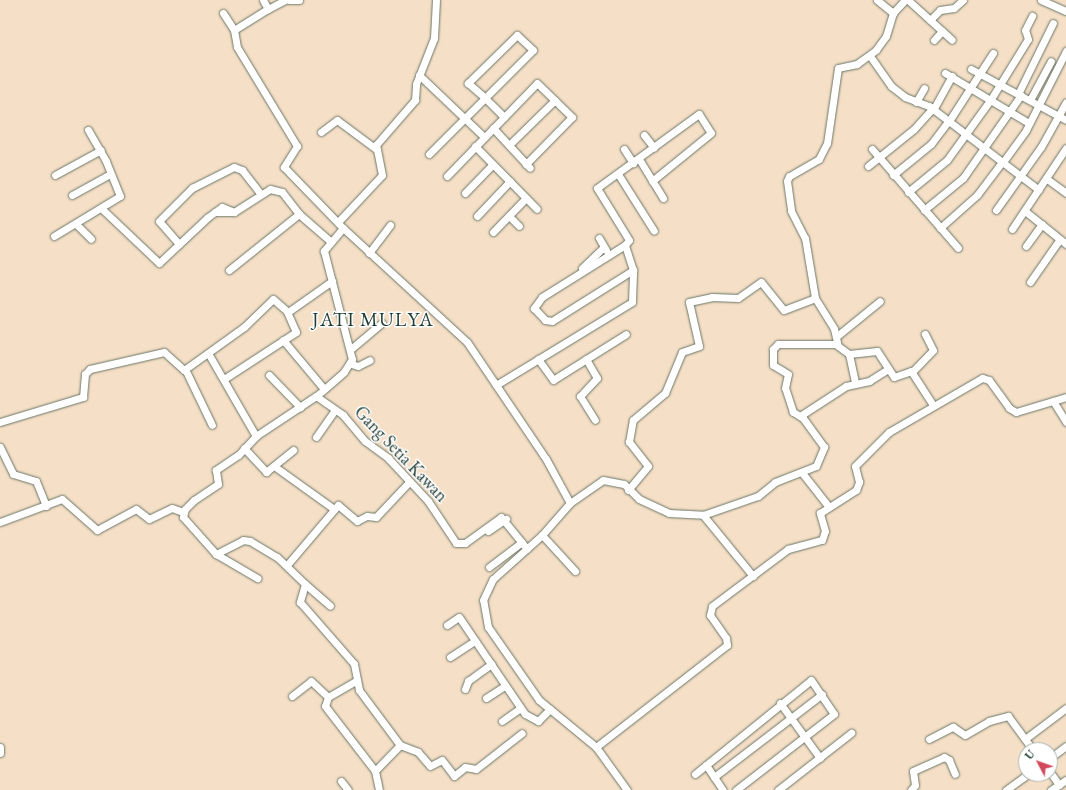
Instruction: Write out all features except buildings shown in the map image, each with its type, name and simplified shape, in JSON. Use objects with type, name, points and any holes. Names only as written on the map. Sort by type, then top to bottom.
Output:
[{"type":"street","points":[[263,0],[268,9]]},
{"type":"street","points":[[234,30],[285,0]]},
{"type":"street","points":[[289,0],[299,0]]},
{"type":"street","points":[[376,149],[413,104],[419,75],[434,38],[436,0]]},
{"type":"street","points":[[877,0],[893,13]]},
{"type":"street","points":[[837,344],[837,336],[815,298],[805,238],[791,211],[787,179],[816,162],[825,149],[833,116],[838,68],[856,64],[870,56],[886,36],[893,13],[905,0]]},
{"type":"street","points":[[908,0],[952,40]]},
{"type":"street","points":[[930,20],[940,10],[954,8],[963,0]]},
{"type":"street","points":[[1041,0],[1066,11]]},
{"type":"street","points":[[223,13],[234,30],[237,48],[297,146],[284,167],[369,253],[456,330],[496,385],[546,459],[570,503]]},
{"type":"street","points":[[908,192],[947,160],[991,100],[1028,38],[1025,30],[1032,16]]},
{"type":"street","points":[[924,210],[963,178],[1011,112],[1054,23]]},
{"type":"street","points":[[934,40],[942,31]]},
{"type":"street","points":[[429,154],[465,118],[485,98],[533,50],[517,34],[468,83],[485,98],[504,117]]},
{"type":"street","points":[[940,228],[977,195],[1002,162],[1029,123],[1066,51]]},
{"type":"street","points":[[894,175],[931,144],[972,88],[993,53]]},
{"type":"street","points":[[870,56],[891,86],[916,102],[933,109],[1039,190]]},
{"type":"street","points":[[1030,100],[1051,61]]},
{"type":"street","points":[[971,69],[1066,120]]},
{"type":"street","points":[[945,73],[1029,123]]},
{"type":"street","points":[[419,75],[484,137]]},
{"type":"street","points":[[868,166],[914,129],[933,109],[952,76]]},
{"type":"street","points":[[447,176],[475,146],[537,83],[572,118],[528,166],[493,128]]},
{"type":"street","points":[[916,102],[924,88]]},
{"type":"street","points":[[509,146],[555,100]]},
{"type":"street","points":[[996,210],[1021,176],[1066,102]]},
{"type":"street","points":[[633,270],[552,321],[545,320],[533,305],[569,280],[625,245],[628,237],[597,189],[654,148],[696,114],[711,130],[709,135],[652,181]]},
{"type":"street","points":[[183,512],[218,484],[216,470],[244,448],[256,436],[316,396],[351,364],[352,348],[324,251],[341,225],[382,175],[376,149],[337,120],[321,132]]},
{"type":"street","points":[[54,236],[120,196],[101,150],[88,130]]},
{"type":"street","points":[[644,135],[654,148]]},
{"type":"street","points":[[475,146],[537,209]]},
{"type":"street","points":[[1012,228],[1026,211],[1066,148]]},
{"type":"street","points":[[872,149],[958,248]]},
{"type":"street","points":[[55,175],[101,150]]},
{"type":"street","points":[[624,150],[636,161],[663,198]]},
{"type":"street","points":[[465,193],[493,164]]},
{"type":"street","points":[[179,244],[159,221],[192,188],[234,167],[242,170],[260,193]]},
{"type":"street","points":[[72,195],[110,174]]},
{"type":"street","points":[[618,174],[654,230]]},
{"type":"street","points":[[1047,178],[1066,193]]},
{"type":"street","points":[[477,216],[510,181]]},
{"type":"street","points":[[101,208],[157,262],[215,212],[226,207],[234,212],[260,193],[270,189],[282,192],[299,214],[330,241]]},
{"type":"street","points":[[493,232],[526,198]]},
{"type":"street","points":[[1026,211],[1063,241],[1030,282]]},
{"type":"street","points":[[229,270],[299,214]]},
{"type":"street","points":[[509,216],[519,226]]},
{"type":"street","points":[[76,224],[91,239]]},
{"type":"street","points":[[1026,246],[1042,224]]},
{"type":"street","points":[[369,253],[390,225]]},
{"type":"street","points":[[599,238],[609,255]]},
{"type":"street","points":[[496,385],[632,302],[633,270],[625,245]]},
{"type":"street","points":[[569,280],[604,247]]},
{"type":"street","points":[[287,312],[332,281]]},
{"type":"street","points":[[628,490],[648,466],[629,442],[633,420],[665,393],[682,352],[699,346],[689,302],[712,297],[738,298],[761,282],[784,310],[815,298]]},
{"type":"street","points":[[185,369],[246,326],[273,299],[287,312],[296,332],[224,380]]},
{"type":"street","points":[[837,336],[880,301]]},
{"type":"street","points":[[352,348],[382,324]]},
{"type":"street","points":[[538,359],[552,380],[626,334]]},
{"type":"street","points":[[849,354],[877,350],[894,378],[912,372],[933,349],[925,334]]},
{"type":"street","points":[[284,340],[324,389]]},
{"type":"street","points":[[627,790],[596,747],[550,709],[528,686],[491,632],[482,608],[492,579],[542,535],[570,503],[603,480],[624,484],[628,490],[639,499],[677,516],[703,514],[758,496],[775,482],[803,474],[819,463],[824,448],[800,416],[793,412],[785,388],[788,374],[772,362],[774,347],[778,344],[837,344],[849,354],[856,383]]},
{"type":"street","points":[[0,422],[82,397],[85,374],[90,369],[164,352],[185,369],[212,425]]},
{"type":"street","points":[[208,353],[256,436]]},
{"type":"street","points":[[586,359],[597,378],[580,396],[595,420]]},
{"type":"street","points":[[351,364],[358,366],[370,360]]},
{"type":"street","points":[[800,416],[856,383],[871,380],[888,369]]},
{"type":"street","points":[[912,372],[933,406]]},
{"type":"street","points":[[269,375],[300,408]]},
{"type":"street","points":[[596,747],[727,645],[726,638],[710,615],[710,608],[792,547],[823,539],[825,531],[819,516],[858,486],[854,468],[857,462],[889,432],[982,378],[989,380],[1012,411],[1022,412],[1066,397]]},
{"type":"street","name":"Gang Setia Kawan","points":[[316,396],[335,410],[428,501],[456,543],[465,543],[499,518],[506,520]]},
{"type":"street","points":[[1053,401],[1066,422]]},
{"type":"street","points":[[316,437],[335,410]]},
{"type":"street","points":[[0,447],[13,474],[36,481],[46,506]]},
{"type":"street","points":[[244,448],[265,471],[274,466],[293,450]]},
{"type":"street","points":[[274,466],[334,510]]},
{"type":"street","points":[[803,474],[829,507]]},
{"type":"street","points":[[287,565],[340,505],[357,521],[367,516],[376,517],[409,482]]},
{"type":"street","points":[[0,522],[63,500],[97,530],[136,509],[151,520],[172,508],[183,512],[194,533],[216,554],[257,578]]},
{"type":"street","points":[[703,514],[753,576]]},
{"type":"street","points":[[472,543],[506,520],[527,549]]},
{"type":"street","points":[[542,535],[575,571]]},
{"type":"street","points":[[216,554],[244,540],[287,565],[305,584],[330,606]]},
{"type":"street","points":[[488,567],[522,542]]},
{"type":"street","points":[[305,584],[300,602],[354,664],[356,681],[363,695],[400,745],[418,752],[430,766],[442,760],[454,776],[465,767],[476,769],[522,733]]},
{"type":"street","points":[[447,625],[459,617],[491,664],[503,687],[519,709],[537,721],[550,709]]},
{"type":"street","points":[[450,657],[475,641]]},
{"type":"street","points":[[465,689],[468,681],[491,664]]},
{"type":"street","points":[[292,696],[313,680],[328,697]]},
{"type":"street","points":[[695,774],[808,680],[822,694],[834,714],[736,790]]},
{"type":"street","points":[[356,681],[328,697],[324,703],[331,716],[376,771],[379,790]]},
{"type":"street","points":[[486,698],[503,687]]},
{"type":"street","points":[[714,777],[822,694]]},
{"type":"street","points":[[780,703],[790,719],[820,758]]},
{"type":"street","points":[[929,739],[953,727],[965,735],[990,721],[1008,716],[1025,740],[1066,708]]},
{"type":"street","points":[[502,721],[519,709]]},
{"type":"street","points":[[782,789],[850,733]]},
{"type":"street","points":[[376,771],[400,745]]},
{"type":"street","points":[[0,747],[0,752]]},
{"type":"street","points":[[911,790],[915,785],[913,771],[944,757],[949,760],[955,774]]},
{"type":"street","points":[[706,765],[723,790]]},
{"type":"street","points":[[1051,790],[1066,780]]},
{"type":"street","points":[[341,781],[348,790]]},
{"type":"street","points":[[1006,790],[1018,781]]},
{"type":"district","name":"JATI MULYA","points":[[373,319]]}]
